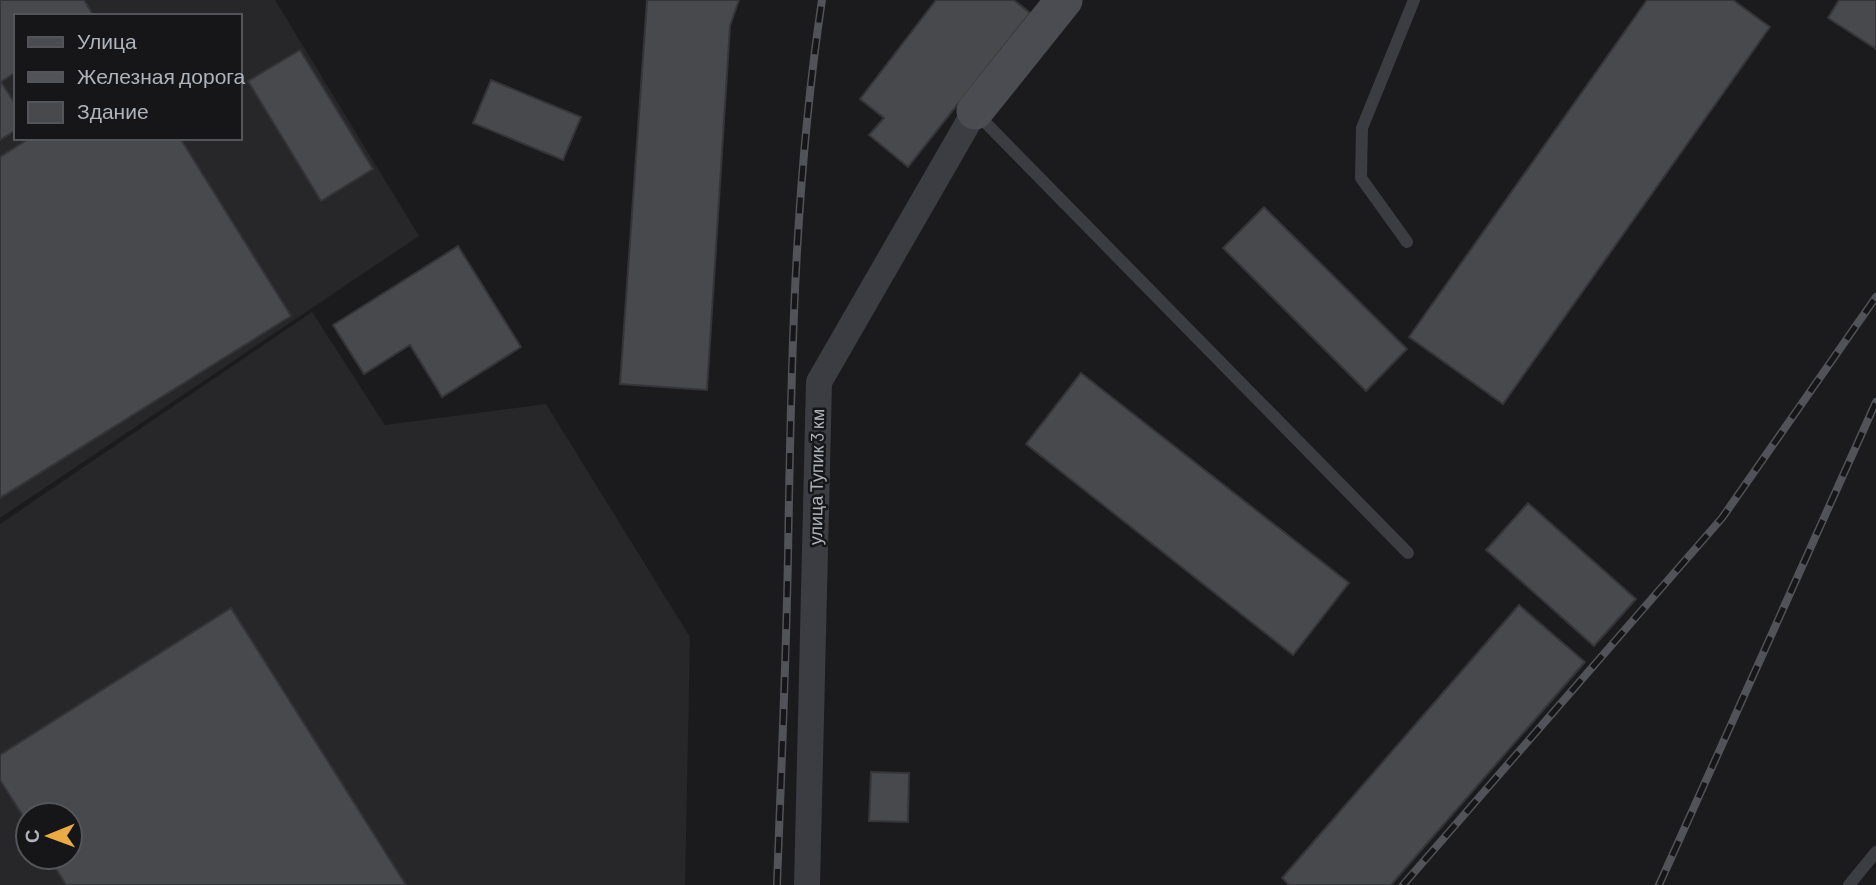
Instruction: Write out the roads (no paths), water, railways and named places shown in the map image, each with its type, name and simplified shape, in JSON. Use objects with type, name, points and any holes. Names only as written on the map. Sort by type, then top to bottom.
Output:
[{"type":"street","points":[[975,111],[1064,0]]},
{"type":"street","name":"улица Тупик 3 км","points":[[807,885],[819,382],[975,111]]},
{"type":"lane","points":[[1407,242],[1361,178],[1362,128],[1415,0]]},
{"type":"lane","points":[[975,111],[1408,553]]},
{"type":"lane","points":[[1849,885],[1876,852]]},
{"type":"railway","points":[[777,885],[796,277],[805,139],[822,0]]},
{"type":"railway","points":[[1403,885],[1722,518],[1876,297]]},
{"type":"railway","points":[[1659,885],[1876,402]]}]
